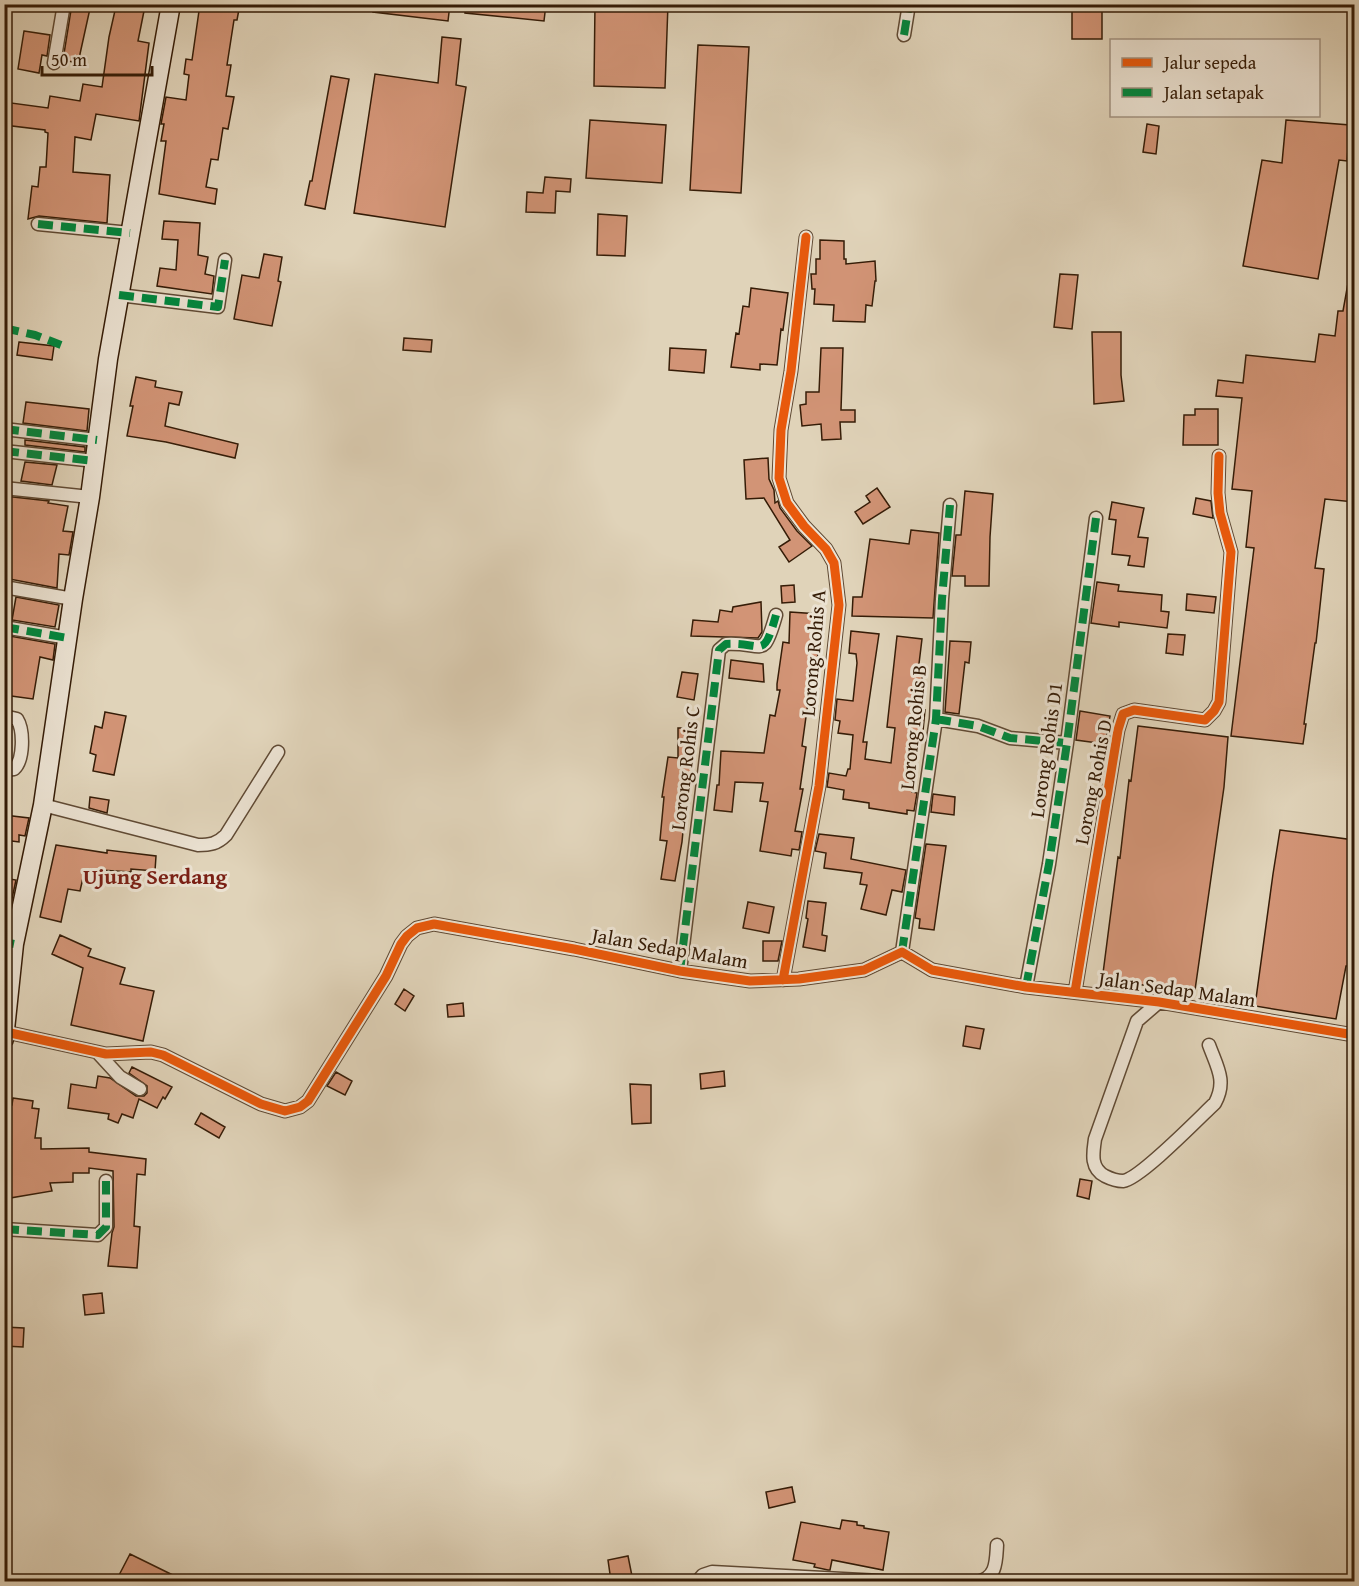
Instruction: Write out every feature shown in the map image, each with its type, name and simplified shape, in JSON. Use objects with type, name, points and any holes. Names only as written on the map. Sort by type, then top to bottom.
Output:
[{"type":"main road","points":[[5,1035],[9,943],[43,805],[119,295],[171,4]]},
{"type":"street","points":[[54,63],[64,4]]},
{"type":"street","points":[[904,35],[909,4]]},
{"type":"street","points":[[38,225],[130,232]]},
{"type":"street","name":"Lorong Rohis A","points":[[783,980],[819,786],[838,605],[834,563],[826,549],[804,526],[787,503],[779,478],[781,430],[791,371],[806,237]]},
{"type":"street","points":[[119,295],[218,308],[225,260]]},
{"type":"street","points":[[4,429],[97,440]]},
{"type":"street","points":[[4,451],[95,461]]},
{"type":"street","name":"Lorong Rohis D","points":[[1075,992],[1118,730],[1123,714],[1134,710],[1205,720],[1219,702],[1231,552],[1220,513],[1219,456]]},
{"type":"street","points":[[4,488],[90,497]]},
{"type":"street","name":"Lorong Rohis B","points":[[902,952],[936,719],[942,599],[950,505]]},
{"type":"street","name":"Lorong Rohis D1","points":[[1026,987],[1049,864],[1096,519]]},
{"type":"street","points":[[4,587],[73,599]]},
{"type":"street","name":"Lorong Rohis C","points":[[680,971],[719,650],[726,644],[757,647],[765,644],[776,615]]},
{"type":"street","points":[[4,627],[68,638]]},
{"type":"street","points":[[4,716],[17,719],[22,727],[20,762],[14,769],[4,770]]},
{"type":"street","points":[[936,719],[978,726],[1010,738],[1067,743]]},
{"type":"street","points":[[43,805],[198,845],[208,845],[221,840],[226,835],[278,752]]},
{"type":"street","name":"Jalan Sedap Malam","points":[[97,1052],[114,1054],[151,1052],[163,1055],[261,1104],[285,1111],[300,1107],[308,1101],[386,976],[401,944],[417,928],[434,924],[680,971],[750,981],[783,980],[864,970],[902,952],[933,970],[1026,987],[1159,1002],[1354,1035]]},
{"type":"street","points":[[1159,1002],[1137,1021],[1095,1139],[1094,1166],[1100,1173],[1116,1179],[1129,1178],[1148,1166],[1215,1103],[1221,1091],[1221,1080],[1209,1046]]},
{"type":"street","points":[[5,1035],[97,1052],[120,1077],[140,1089]]},
{"type":"street","points":[[4,1229],[98,1234],[106,1227],[106,1181]]},
{"type":"street","points":[[977,1581],[984,1581],[993,1574],[997,1545]]},
{"type":"street","points":[[697,1581],[703,1575],[712,1572],[900,1581]]},
{"type":"building","points":[[72,4],[91,4],[78,63],[63,60]]},
{"type":"building","points":[[200,4],[240,4],[237,20],[234,20],[227,65],[231,65],[226,96],[234,97],[228,129],[223,128],[218,160],[211,159],[206,187],[217,189],[215,204],[159,194],[166,141],[161,141],[164,124],[161,124],[166,97],[186,100],[189,75],[184,74],[186,59],[192,60]]},
{"type":"building","points":[[374,4],[450,4],[448,21],[373,12]]},
{"type":"building","points":[[466,4],[546,4],[544,21],[465,13]]},
{"type":"building","points":[[595,4],[668,4],[665,88],[594,86]]},
{"type":"building","points":[[116,6],[144,11],[138,41],[149,43],[139,121],[96,114],[91,140],[75,137],[73,172],[110,175],[107,223],[39,216],[28,219],[32,186],[38,187],[40,167],[46,167],[48,133],[45,130],[4,125],[4,102],[48,108],[50,96],[80,101],[83,84],[102,87]]},
{"type":"building","points":[[1072,8],[1102,8],[1102,39],[1072,39]]},
{"type":"building","points":[[24,31],[50,35],[47,56],[42,55],[39,73],[18,69]]},
{"type":"building","points":[[442,37],[461,39],[456,85],[466,87],[445,227],[354,213],[375,74],[438,83]]},
{"type":"building","points":[[698,45],[749,47],[741,193],[690,190]]},
{"type":"building","points":[[331,76],[349,79],[325,209],[305,205],[310,181],[312,181]]},
{"type":"building","points":[[590,120],[666,125],[662,183],[586,178]]},
{"type":"building","points":[[1286,120],[1350,125],[1347,161],[1339,160],[1318,279],[1243,266],[1262,160],[1282,163]]},
{"type":"building","points":[[1147,124],[1159,126],[1156,154],[1143,152]]},
{"type":"building","points":[[545,177],[571,179],[570,192],[556,191],[555,213],[526,212],[527,192],[543,193]]},
{"type":"building","points":[[598,214],[627,216],[625,256],[597,255]]},
{"type":"building","points":[[164,221],[200,223],[198,255],[208,257],[205,274],[214,276],[212,294],[157,286],[160,268],[176,270],[178,240],[162,239]]},
{"type":"building","points":[[820,240],[844,241],[846,264],[875,261],[876,281],[872,306],[866,305],[865,322],[833,321],[834,305],[814,304],[815,289],[812,289],[811,274],[816,274],[816,259],[820,259]]},
{"type":"building","points":[[264,254],[282,257],[278,281],[281,282],[272,326],[234,319],[242,275],[259,278]]},
{"type":"building","points":[[1060,274],[1078,275],[1072,329],[1054,327]]},
{"type":"building","points":[[1348,283],[1354,284],[1354,502],[1325,499],[1315,568],[1324,569],[1303,744],[1231,736],[1254,548],[1246,547],[1252,491],[1232,489],[1242,398],[1216,396],[1218,380],[1243,383],[1246,355],[1315,362],[1319,334],[1335,336],[1338,311],[1343,311]]},
{"type":"building","points":[[751,288],[788,293],[777,365],[760,364],[760,370],[731,367],[736,333],[739,334],[743,306],[749,307]]},
{"type":"building","points":[[1092,332],[1121,332],[1121,375],[1124,401],[1094,404]]},
{"type":"building","points":[[404,338],[432,340],[431,352],[403,350]]},
{"type":"building","points":[[19,342],[54,346],[52,360],[17,355]]},
{"type":"building","points":[[670,348],[706,350],[704,373],[669,370]]},
{"type":"building","points":[[821,348],[843,348],[841,410],[855,410],[855,422],[840,422],[841,439],[822,440],[821,424],[802,426],[800,405],[806,404],[806,392],[819,392]]},
{"type":"building","points":[[136,377],[156,381],[155,387],[182,392],[179,405],[169,403],[165,426],[238,444],[235,458],[166,442],[127,436]]},
{"type":"building","points":[[26,402],[89,409],[87,431],[23,423]]},
{"type":"building","points":[[1195,409],[1218,409],[1218,445],[1183,445],[1184,415],[1195,415]]},
{"type":"building","points":[[25,440],[85,447],[85,452],[25,445]]},
{"type":"building","points":[[768,458],[769,479],[774,490],[775,503],[778,501],[780,508],[797,531],[812,546],[789,562],[779,547],[790,540],[764,498],[746,499],[744,460]]},
{"type":"building","points":[[25,462],[57,465],[52,485],[21,481]]},
{"type":"building","points":[[877,488],[890,507],[863,524],[855,512],[870,502],[866,496]]},
{"type":"building","points":[[965,491],[993,494],[989,586],[965,586],[965,576],[952,576],[956,535],[961,535]]},
{"type":"building","points":[[4,496],[49,501],[48,503],[68,506],[63,531],[73,532],[69,555],[59,554],[57,588],[4,578]]},
{"type":"building","points":[[1196,498],[1211,501],[1213,518],[1193,514]]},
{"type":"building","points":[[1112,502],[1144,508],[1138,537],[1148,538],[1144,567],[1128,565],[1130,556],[1112,554],[1116,520],[1109,519]]},
{"type":"building","points":[[911,530],[939,533],[933,618],[852,616],[853,597],[862,597],[870,539],[909,544]]},
{"type":"building","points":[[1097,582],[1119,585],[1118,591],[1162,595],[1161,611],[1169,612],[1167,628],[1119,622],[1119,627],[1091,623]]},
{"type":"building","points":[[794,585],[795,602],[782,603],[781,586]]},
{"type":"building","points":[[1187,594],[1216,597],[1214,613],[1186,610]]},
{"type":"building","points":[[16,597],[59,605],[55,627],[12,620]]},
{"type":"building","points":[[761,602],[762,632],[758,638],[691,636],[693,620],[718,622],[720,610],[732,612],[733,607]]},
{"type":"building","points":[[790,612],[819,614],[819,647],[815,674],[812,673],[802,746],[806,747],[800,789],[803,789],[795,831],[802,832],[799,850],[792,849],[791,856],[760,851],[768,802],[760,801],[763,783],[735,782],[732,812],[714,810],[717,785],[719,785],[721,751],[764,753],[770,715],[775,716],[780,690],[777,690],[777,684],[783,642],[789,643]]},
{"type":"building","points":[[851,631],[879,634],[863,742],[867,742],[865,759],[891,763],[895,728],[887,727],[897,636],[922,639],[918,672],[923,673],[917,709],[925,710],[923,731],[919,731],[912,792],[917,793],[914,811],[907,810],[907,814],[869,808],[869,803],[843,799],[844,790],[827,787],[829,773],[846,776],[850,769],[853,735],[838,733],[840,721],[835,720],[837,699],[853,701],[857,663],[856,654],[849,653]]},
{"type":"building","points":[[1168,634],[1185,635],[1183,655],[1166,653]]},
{"type":"building","points":[[4,635],[55,644],[53,660],[40,657],[33,699],[4,695]]},
{"type":"building","points":[[950,641],[971,642],[969,663],[965,662],[959,714],[945,712]]},
{"type":"building","points":[[731,660],[763,664],[764,682],[729,678]]},
{"type":"building","points":[[682,672],[698,674],[694,700],[677,697]]},
{"type":"building","points":[[1080,711],[1110,716],[1105,744],[1076,740]]},
{"type":"building","points":[[105,712],[126,716],[114,775],[93,771],[96,755],[90,753],[95,726],[102,728]]},
{"type":"building","points":[[1138,726],[1228,737],[1224,787],[1195,990],[1102,981]]},
{"type":"building","points":[[678,728],[694,728],[692,779],[688,778],[682,842],[675,881],[661,879],[667,841],[660,840],[664,797],[662,797],[668,757],[678,758]]},
{"type":"building","points":[[933,794],[955,797],[954,815],[931,812]]},
{"type":"building","points":[[90,797],[109,800],[107,813],[89,808]]},
{"type":"building","points":[[4,815],[29,818],[25,836],[19,835],[19,842],[4,840]]},
{"type":"building","points":[[1280,830],[1354,840],[1354,941],[1351,966],[1346,966],[1336,1019],[1255,1006]]},
{"type":"building","points":[[819,834],[854,838],[851,859],[906,870],[902,892],[892,890],[886,915],[861,909],[867,885],[860,884],[862,873],[824,868],[826,853],[815,851]]},
{"type":"building","points":[[926,844],[946,846],[934,930],[919,928],[920,919],[915,918]]},
{"type":"building","points":[[56,845],[107,853],[107,850],[156,856],[155,871],[85,869],[80,891],[68,889],[61,922],[40,917]]},
{"type":"building","points":[[4,878],[16,880],[8,917],[4,917]]},
{"type":"building","points":[[808,901],[826,903],[822,935],[827,936],[825,951],[803,947],[808,919],[806,918]]},
{"type":"building","points":[[748,902],[774,907],[769,933],[743,928]]},
{"type":"building","points":[[60,935],[91,949],[88,956],[125,968],[120,984],[154,991],[143,1041],[71,1025],[83,968],[52,954]]},
{"type":"building","points":[[763,941],[782,941],[778,961],[763,961]]},
{"type":"building","points":[[404,989],[414,996],[405,1011],[395,1004]]},
{"type":"building","points":[[463,1003],[464,1016],[448,1017],[447,1005]]},
{"type":"building","points":[[966,1026],[984,1029],[980,1049],[963,1046]]},
{"type":"building","points":[[132,1067],[172,1087],[157,1108],[139,1099],[133,1118],[122,1114],[118,1123],[108,1119],[109,1114],[68,1108],[71,1084],[96,1088],[98,1076],[110,1078],[136,1096],[144,1096],[147,1093],[147,1086],[129,1073]]},
{"type":"building","points":[[724,1071],[725,1086],[701,1089],[700,1074]]},
{"type":"building","points":[[336,1072],[352,1081],[345,1095],[327,1086]]},
{"type":"building","points":[[630,1084],[651,1085],[651,1123],[632,1124]]},
{"type":"building","points":[[13,1098],[33,1101],[32,1108],[39,1109],[35,1138],[41,1138],[41,1149],[89,1148],[89,1152],[146,1159],[145,1175],[137,1174],[134,1226],[140,1227],[137,1268],[108,1266],[114,1227],[113,1171],[89,1168],[89,1173],[73,1173],[73,1182],[50,1183],[52,1191],[4,1199],[4,1179],[8,1179],[4,1156],[4,1104],[12,1105]]},
{"type":"building","points":[[201,1113],[225,1127],[219,1138],[195,1124]]},
{"type":"building","points":[[1080,1179],[1092,1181],[1089,1199],[1077,1196]]},
{"type":"building","points":[[102,1293],[104,1313],[85,1315],[83,1295]]},
{"type":"building","points":[[4,1327],[24,1328],[23,1347],[4,1346]]},
{"type":"building","points":[[792,1487],[795,1502],[769,1508],[766,1492]]},
{"type":"building","points":[[842,1520],[857,1522],[857,1525],[864,1526],[864,1528],[889,1532],[883,1570],[832,1560],[830,1570],[828,1570],[814,1567],[815,1564],[793,1560],[801,1522],[840,1529]]},
{"type":"building","points":[[130,1554],[185,1581],[116,1581]]},
{"type":"building","points":[[628,1556],[633,1581],[611,1581],[608,1560]]},
{"type":"marked path","points":[[904,35],[909,4]]},
{"type":"marked path","points":[[38,224],[130,233]]},
{"type":"marked path","points":[[119,295],[218,307],[225,260]]},
{"type":"marked path","points":[[4,328],[35,335],[61,345]]},
{"type":"marked path","points":[[4,429],[97,440]]},
{"type":"marked path","points":[[4,451],[95,461]]},
{"type":"marked path","points":[[902,952],[936,719],[942,599],[950,505]]},
{"type":"marked path","points":[[1026,987],[1049,864],[1096,518]]},
{"type":"marked path","points":[[680,971],[719,650],[726,644],[755,646],[764,644],[776,615]]},
{"type":"marked path","points":[[4,627],[68,638]]},
{"type":"marked path","points":[[936,719],[978,726],[1010,738],[1067,743]]},
{"type":"marked path","points":[[4,942],[14,944]]},
{"type":"marked path","points":[[4,984],[8,985]]},
{"type":"marked path","points":[[4,1229],[98,1235],[106,1227],[106,1181]]},
{"type":"cycle path","points":[[783,980],[819,786],[839,605],[834,563],[826,549],[804,526],[787,503],[779,478],[781,430],[791,371],[806,237]]},
{"type":"cycle path","points":[[1075,992],[1118,730],[1123,714],[1134,710],[1205,720],[1219,702],[1231,552],[1220,513],[1219,456]]},
{"type":"cycle path","points":[[6,1032],[106,1054],[151,1052],[163,1055],[261,1104],[285,1111],[300,1107],[308,1101],[386,976],[407,936],[417,928],[434,924],[680,971],[750,981],[799,979],[864,970],[902,952],[932,970],[1026,987],[1159,1002],[1354,1035]]},
{"type":"district","name":"Ujung Serdang","points":[[155,876]]}]
